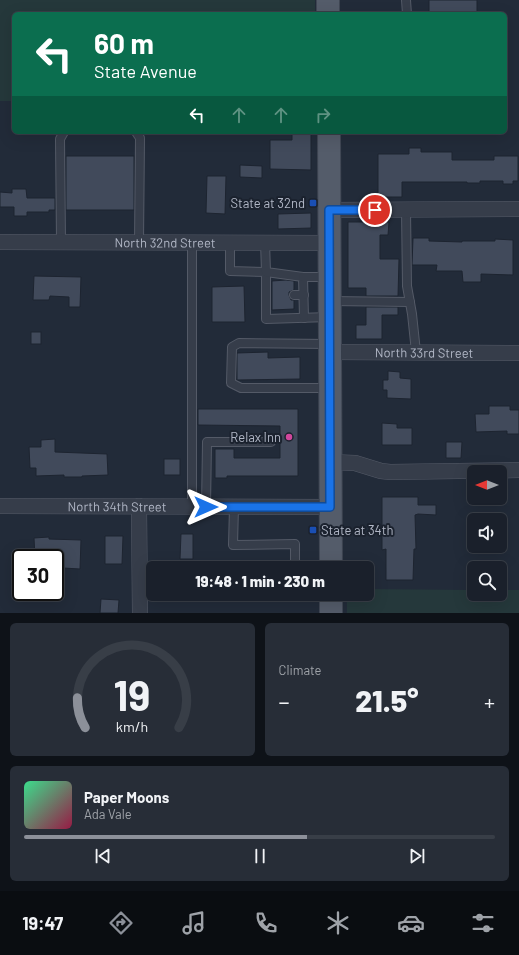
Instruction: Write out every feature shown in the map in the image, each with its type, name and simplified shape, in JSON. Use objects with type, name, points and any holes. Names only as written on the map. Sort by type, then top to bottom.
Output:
[{"type":"main road","points":[[328,0],[328,12]]},
{"type":"main road","points":[[329,134],[331,561]]},
{"type":"main road","points":[[331,601],[331,613]]},
{"type":"street","points":[[329,210],[519,209]]},
{"type":"street","name":"North 32nd Street","points":[[0,242],[330,243]]},
{"type":"street","name":"North 33rd Street","points":[[330,348],[416,352],[519,353]]},
{"type":"street","points":[[330,462],[355,463],[381,471],[390,472],[519,470]]},
{"type":"street","name":"North 34th Street","points":[[0,506],[330,507]]},
{"type":"street","points":[[139,506],[140,613]]},
{"type":"lane","points":[[406,0],[407,12]]},
{"type":"lane","points":[[61,242],[60,139],[63,134]]},
{"type":"lane","points":[[137,134],[140,138],[139,242]]},
{"type":"lane","points":[[406,210],[407,286],[416,352]]},
{"type":"lane","points":[[192,242],[199,507]]},
{"type":"lane","points":[[230,242],[230,271],[330,277]]},
{"type":"lane","points":[[265,242],[268,295],[266,319],[304,318],[330,309],[410,302]]},
{"type":"lane","points":[[303,276],[304,318]]},
{"type":"lane","points":[[294,295],[304,295]]},
{"type":"lane","points":[[330,348],[239,343],[232,347],[231,383],[241,388],[330,388]]},
{"type":"lane","points":[[199,507],[206,442],[270,442]]},
{"type":"lane","points":[[234,507],[233,545],[295,544],[295,561]]},
{"type":"shaded area","points":[[0,0],[315,0],[315,12],[12,12],[12,101],[0,101]]},
{"type":"shaded area","points":[[374,589],[467,590],[467,601],[507,601],[507,590],[519,590],[519,613],[347,613],[347,601],[374,601]]},
{"type":"building","points":[[429,0],[477,0],[477,12],[429,12]]},
{"type":"building","points":[[292,134],[311,134],[311,170],[270,169],[270,140],[292,140]]},
{"type":"building","points":[[409,148],[421,148],[421,152],[452,152],[452,160],[494,160],[494,156],[518,156],[518,181],[513,181],[513,184],[503,184],[503,181],[480,181],[480,183],[402,182],[402,197],[378,197],[378,154],[409,154]]},
{"type":"building","points":[[66,156],[134,156],[134,210],[66,210]]},
{"type":"building","points":[[240,165],[262,166],[262,178],[240,177]]},
{"type":"building","points":[[207,176],[226,176],[225,214],[206,213]]},
{"type":"building","points":[[12,189],[26,189],[27,198],[55,198],[55,210],[49,210],[49,212],[27,212],[27,216],[14,216],[14,207],[0,207],[0,192],[12,193]]},
{"type":"building","points":[[311,213],[311,228],[278,229],[278,214]]},
{"type":"building","points":[[348,222],[389,222],[388,235],[380,235],[380,259],[399,259],[398,296],[366,296],[366,288],[348,288]]},
{"type":"building","points":[[413,238],[429,238],[429,241],[462,242],[495,241],[495,239],[513,240],[513,275],[481,274],[481,282],[463,282],[462,271],[436,271],[437,265],[412,265]]},
{"type":"building","points":[[34,276],[81,277],[80,307],[69,307],[69,297],[50,296],[49,300],[33,300]]},
{"type":"building","points":[[272,281],[294,281],[294,290],[289,292],[289,295],[291,300],[294,300],[294,309],[272,310]]},
{"type":"building","points":[[244,286],[245,322],[212,322],[212,287]]},
{"type":"building","points":[[366,307],[398,307],[398,315],[382,315],[382,339],[356,339],[356,325],[366,325]]},
{"type":"building","points":[[31,332],[41,332],[41,344],[31,344]]},
{"type":"building","points":[[268,352],[268,358],[300,357],[300,379],[237,380],[237,353]]},
{"type":"building","points":[[388,371],[400,372],[400,378],[411,379],[411,399],[387,398],[387,390],[383,390],[383,380],[388,380]]},
{"type":"building","points":[[489,406],[510,406],[510,410],[519,410],[519,434],[507,434],[507,431],[476,432],[475,414],[489,414]]},
{"type":"building","name":"Relax Inn","points":[[198,409],[298,409],[298,476],[227,476],[227,478],[215,478],[215,449],[234,449],[234,458],[280,458],[280,426],[198,425]]},
{"type":"building","points":[[382,423],[397,424],[397,428],[412,428],[412,445],[382,445]]},
{"type":"building","points":[[55,439],[55,452],[107,454],[108,475],[82,477],[64,477],[64,475],[36,476],[36,468],[30,468],[29,447],[41,447],[41,440]]},
{"type":"building","points":[[446,442],[462,442],[461,458],[446,458]]},
{"type":"building","points":[[164,459],[180,459],[180,475],[164,475]]},
{"type":"building","points":[[382,497],[418,497],[418,505],[436,505],[436,515],[415,515],[416,549],[414,549],[413,580],[386,580],[386,549],[382,550]]},
{"type":"building","points":[[181,534],[193,534],[193,559],[180,559]]},
{"type":"building","points":[[105,536],[123,536],[122,564],[105,564]]},
{"type":"building","points":[[49,537],[49,539],[81,540],[80,569],[64,568],[64,549],[35,549],[34,538]]},
{"type":"building","points":[[101,599],[119,600],[118,613],[100,613]]},
{"type":"place","name":"State at 32nd","points":[[313,203]]},
{"type":"place","name":"Relax Inn","points":[[289,437]]},
{"type":"place","name":"State at 34th","points":[[313,530]]},
{"type":"route","points":[[206,507],[330,507],[329,210],[375,210]]}]
